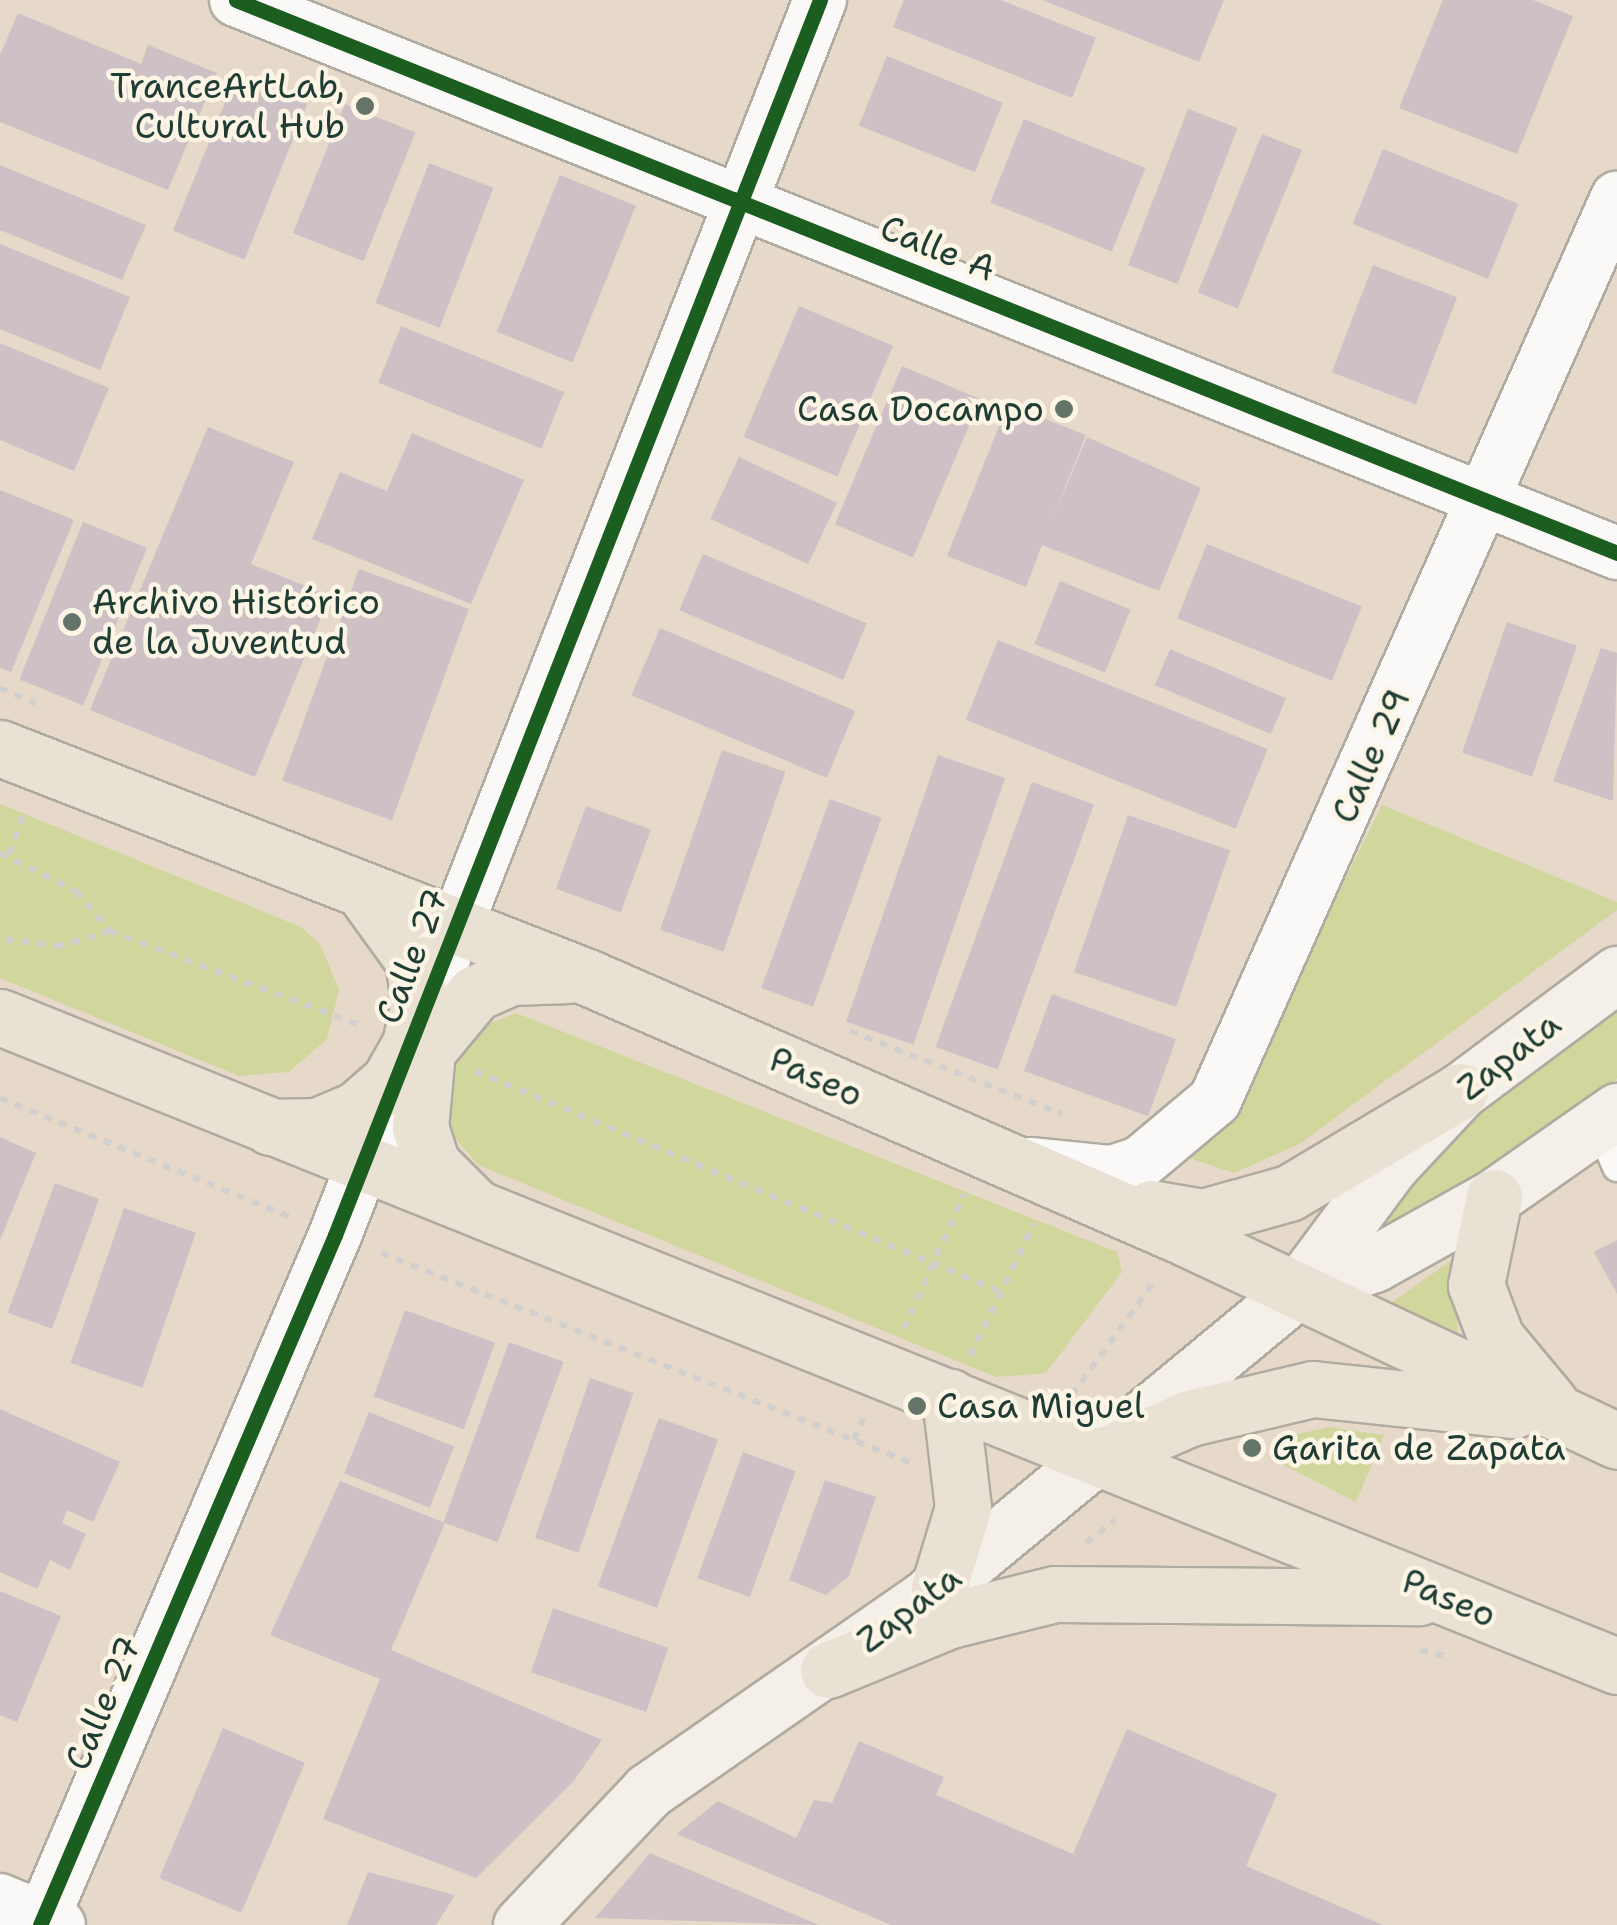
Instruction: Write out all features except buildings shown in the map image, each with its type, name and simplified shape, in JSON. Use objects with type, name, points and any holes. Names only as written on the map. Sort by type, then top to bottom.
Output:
[{"type":"main road","name":"Paseo","points":[[0,748],[587,977],[1186,1238],[1617,1441]]},
{"type":"main road","points":[[364,892],[413,960],[419,1002],[417,1089],[432,1164],[496,1220]]},
{"type":"main road","points":[[270,1127],[317,1126],[357,1109],[390,1081],[475,993],[549,971],[587,977]]},
{"type":"main road","name":"Zapata","points":[[521,1925],[613,1820],[939,1587],[1298,1290],[1391,1164],[1460,1091],[1617,974]]},
{"type":"main road","name":"Paseo","points":[[0,1017],[496,1220],[1043,1434],[1617,1666]]},
{"type":"main road","points":[[1016,1165],[1203,1217],[1321,1178],[1460,1091]]},
{"type":"main road","name":"Zapata","points":[[1298,1290],[1374,1264],[1611,1134]]},
{"type":"main road","points":[[1494,1197],[1476,1286],[1496,1338],[1562,1416]]},
{"type":"main road","points":[[1100,1457],[1190,1418],[1313,1389],[1562,1416]]},
{"type":"main road","points":[[939,1587],[960,1533],[962,1484],[950,1397]]},
{"type":"main road","points":[[828,1670],[950,1620],[1056,1594],[1452,1598]]},
{"type":"street","name":"Calle A","points":[[236,0],[1617,554]]},
{"type":"street","name":"Calle 27","points":[[36,1917],[418,1048],[454,928],[820,0]]},
{"type":"street","name":"Calle 29","points":[[1016,1165],[1112,1172],[1162,1152],[1215,1100],[1487,502],[1617,198]]},
{"type":"path","points":[[0,853],[76,892],[110,931],[418,1048],[1001,1292]]},
{"type":"path","points":[[0,939],[61,946],[110,931]]},
{"type":"path","points":[[950,1397],[1001,1292],[1016,1165],[1009,1094]]},
{"type":"path","points":[[0,1098],[962,1484]]},
{"type":"path","points":[[854,1440],[933,1264],[1016,1165]]},
{"type":"path","points":[[1043,1434],[1186,1238]]},
{"type":"green space","points":[[0,804],[301,927],[320,944],[339,990],[327,1039],[289,1072],[239,1076],[0,978]]},
{"type":"green space","points":[[1382,805],[1617,902],[1617,910],[1301,1143],[1234,1173],[1186,1157],[1223,1126]]},
{"type":"green space","points":[[1617,1008],[1617,1079],[1501,1163],[1362,1242],[1471,1110]]},
{"type":"green space","points":[[516,1013],[1117,1252],[1122,1272],[1046,1373],[996,1377],[478,1165],[444,1125],[441,1073],[470,1031]]},
{"type":"green space","points":[[1453,1259],[1458,1338],[1387,1306]]},
{"type":"green space","points":[[1329,1427],[1384,1435],[1356,1502],[1270,1458],[1276,1439]]},
{"type":"cycle path","points":[[236,0],[1617,553]]},
{"type":"cycle path","points":[[40,1925],[335,1235],[820,0]]},
{"type":"place","name":"TranceArtLab, Cultural Hub","points":[[365,106]]},
{"type":"place","name":"Casa Docampo","points":[[1064,409]]},
{"type":"place","name":"Archivo Histórico de la Juventud","points":[[72,622]]},
{"type":"place","name":"Casa Miguel","points":[[917,1406]]},
{"type":"place","name":"Garita de Zapata","points":[[1252,1448]]}]
